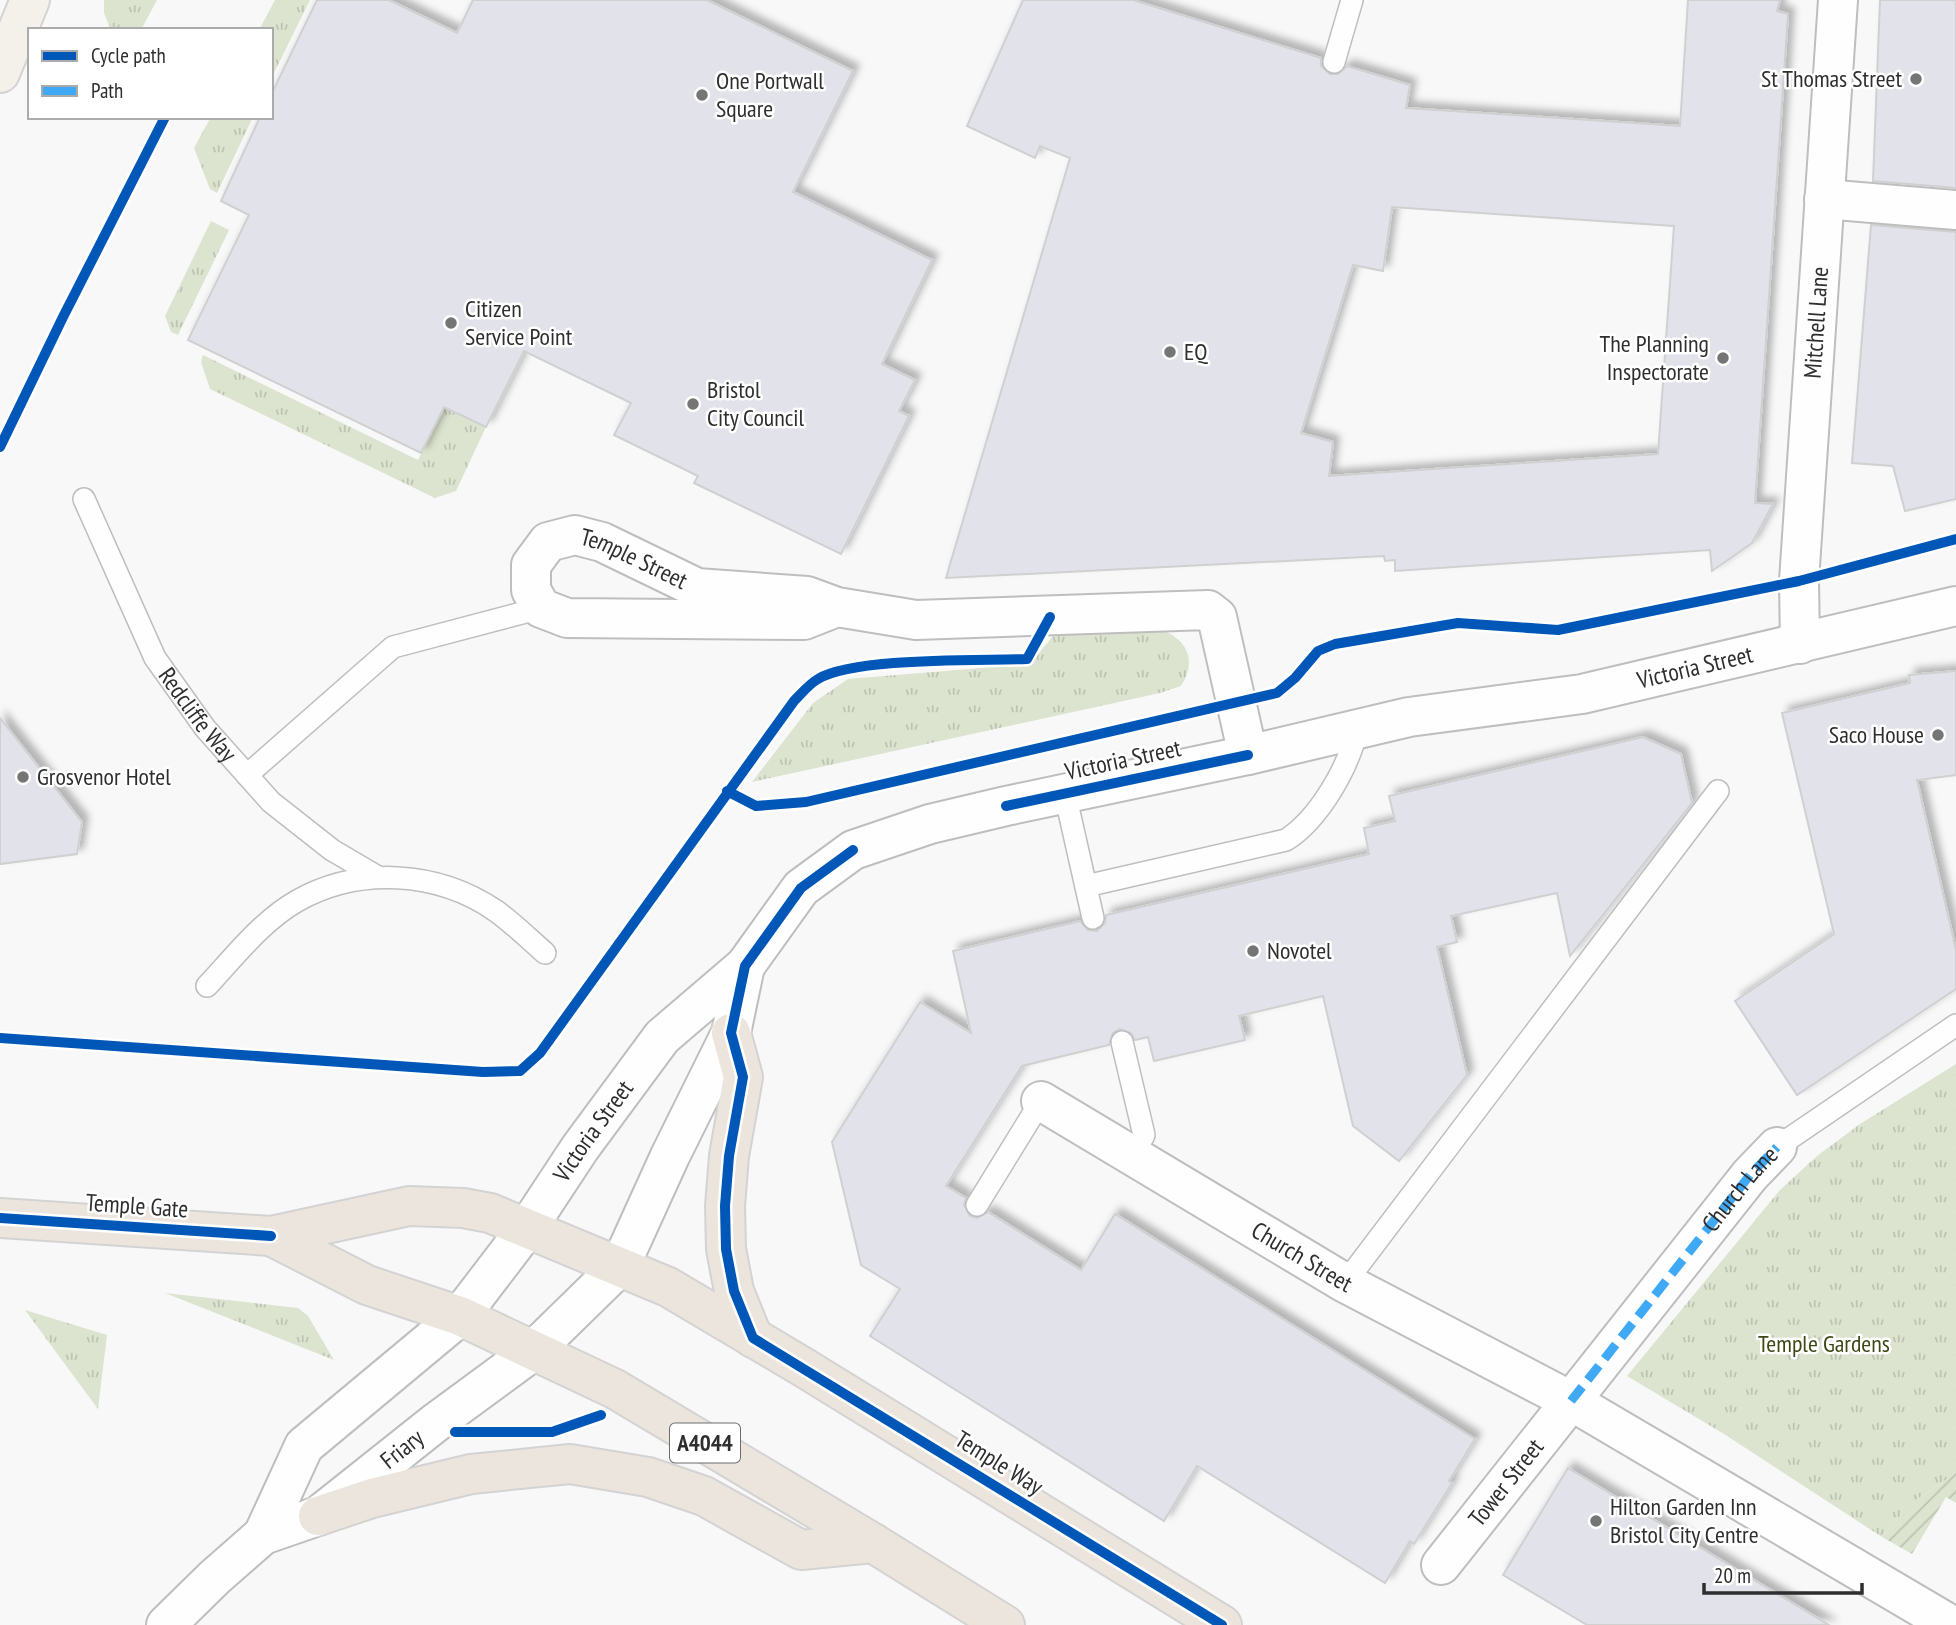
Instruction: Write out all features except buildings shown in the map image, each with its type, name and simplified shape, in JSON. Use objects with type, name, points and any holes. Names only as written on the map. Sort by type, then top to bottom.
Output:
[{"type":"highway","points":[[731,1033],[743,1077],[729,1156],[725,1206],[726,1249],[734,1291],[753,1338]]},
{"type":"highway","name":"Temple Gate","points":[[0,1218],[271,1236],[409,1206],[463,1208],[490,1213],[528,1227]]},
{"type":"highway","name":"Temple Way","points":[[528,1227],[667,1287],[1223,1625]]},
{"type":"highway","name":"Temple Gate","points":[[271,1236],[367,1285],[460,1316]]},
{"type":"highway","name":"A4044","points":[[460,1316],[615,1389],[1005,1625]]},
{"type":"highway","points":[[318,1516],[372,1498],[471,1474],[570,1464],[648,1477],[704,1496],[801,1550],[873,1543]]},
{"type":"main road","points":[[0,73],[30,0]]},
{"type":"street","name":"Mitchell Lane","points":[[1800,644],[1799,581],[1838,0]]},
{"type":"street","points":[[1824,199],[1956,210]]},
{"type":"street","name":"Temple Street","points":[[837,607],[804,620],[567,618],[541,608],[531,590],[531,565],[548,542],[575,535],[602,542],[697,588],[807,596],[837,607],[916,620],[1208,610],[1217,618],[1248,755]]},
{"type":"street","name":"Victoria Street","points":[[460,1316],[528,1227],[580,1148],[662,1037],[745,966],[801,888],[853,850],[930,824],[1409,717],[1582,694],[1956,606]]},
{"type":"street","name":"Victoria Street","points":[[533,1351],[620,1266],[670,1156],[731,1033],[745,966]]},
{"type":"street","name":"Church Street","points":[[1041,1101],[1345,1283],[1571,1401],[1951,1625]]},
{"type":"street","name":"Church Lane","points":[[1571,1401],[1750,1175],[1777,1147]]},
{"type":"street","name":"Friary","points":[[166,1625],[262,1535],[304,1446],[460,1316]]},
{"type":"street","name":"Friary","points":[[262,1535],[318,1516],[435,1423],[533,1351]]},
{"type":"street","name":"Tower Street","points":[[1441,1564],[1571,1401]]},
{"type":"lane","points":[[1334,62],[1352,0]]},
{"type":"lane","name":"Redcliffe Way","points":[[84,499],[155,658],[205,728],[271,802],[332,850],[378,877]]},
{"type":"lane","points":[[247,775],[393,647],[541,608]]},
{"type":"lane","points":[[1086,886],[1286,839],[1309,821],[1328,792],[1348,760],[1357,729]]},
{"type":"lane","points":[[1345,1283],[1718,792]]},
{"type":"lane","points":[[1065,794],[1093,918]]},
{"type":"lane","points":[[207,986],[262,928],[297,901],[335,885],[378,877],[412,878],[461,892],[496,911],[545,953]]},
{"type":"lane","name":"Church Lane","points":[[1777,1147],[1956,1025]]},
{"type":"lane","points":[[1122,1042],[1144,1135],[1132,1156]]},
{"type":"lane","points":[[977,1205],[1041,1101]]},
{"type":"green space","points":[[104,0],[157,0],[142,28],[110,28],[104,13]]},
{"type":"green space","points":[[275,0],[310,0],[273,75],[273,28],[260,28]]},
{"type":"green space","points":[[210,119],[252,119],[217,193],[210,189],[194,148]]},
{"type":"green space","points":[[211,221],[229,230],[178,335],[171,332],[165,316]]},
{"type":"green space","points":[[203,355],[418,460],[444,407],[486,427],[456,491],[435,498],[210,389],[201,362]]},
{"type":"green space","points":[[1161,629],[1178,639],[1187,652],[1188,668],[1181,686],[1160,693],[752,782],[813,703],[848,679],[1030,664],[1057,631]]},
{"type":"green space","name":"Temple Gardens","points":[[1956,1064],[1956,1473],[1910,1504],[1882,1537],[1724,1434],[1627,1376],[1780,1190],[1817,1156],[1860,1124]]},
{"type":"green space","points":[[165,1293],[298,1308],[308,1316],[334,1360]]},
{"type":"green space","points":[[25,1310],[107,1335],[98,1409]]},
{"type":"green space","points":[[1956,1473],[1956,1503],[1946,1497],[1912,1554],[1882,1537],[1910,1504]]},
{"type":"marked path","points":[[1571,1401],[1750,1175],[1777,1147]]},
{"type":"cycle path","points":[[0,447],[164,119]]},
{"type":"cycle path","points":[[727,791],[756,806],[806,802],[1277,693],[1295,678],[1318,651],[1335,644],[1458,623],[1558,630],[1799,581],[1956,539]]},
{"type":"cycle path","points":[[0,1038],[483,1072],[520,1071],[540,1053],[794,701],[811,684],[836,672],[860,667],[950,660],[1027,659],[1050,617]]},
{"type":"cycle path","points":[[1006,806],[1248,755]]},
{"type":"cycle path","points":[[853,850],[801,888],[745,966],[731,1033],[743,1077],[729,1156],[725,1206],[726,1249],[734,1291],[753,1338],[1222,1625]]},
{"type":"cycle path","points":[[0,1218],[271,1236]]},
{"type":"cycle path","points":[[455,1432],[552,1432],[601,1415]]},
{"type":"place","name":"St Thomas Street","points":[[1916,79]]},
{"type":"place","name":"One Portwall Square","points":[[702,95]]},
{"type":"place","name":"Citizen Service Point","points":[[451,323]]},
{"type":"place","name":"EQ","points":[[1170,352]]},
{"type":"place","name":"The Planning Inspectorate","points":[[1723,358]]},
{"type":"place","name":"Bristol City Council","points":[[693,404]]},
{"type":"place","name":"Saco House","points":[[1938,735]]},
{"type":"place","name":"Grosvenor Hotel","points":[[23,777]]},
{"type":"place","name":"Novotel","points":[[1253,951]]},
{"type":"place","name":"Hilton Garden Inn Bristol City Centre","points":[[1596,1521]]}]
